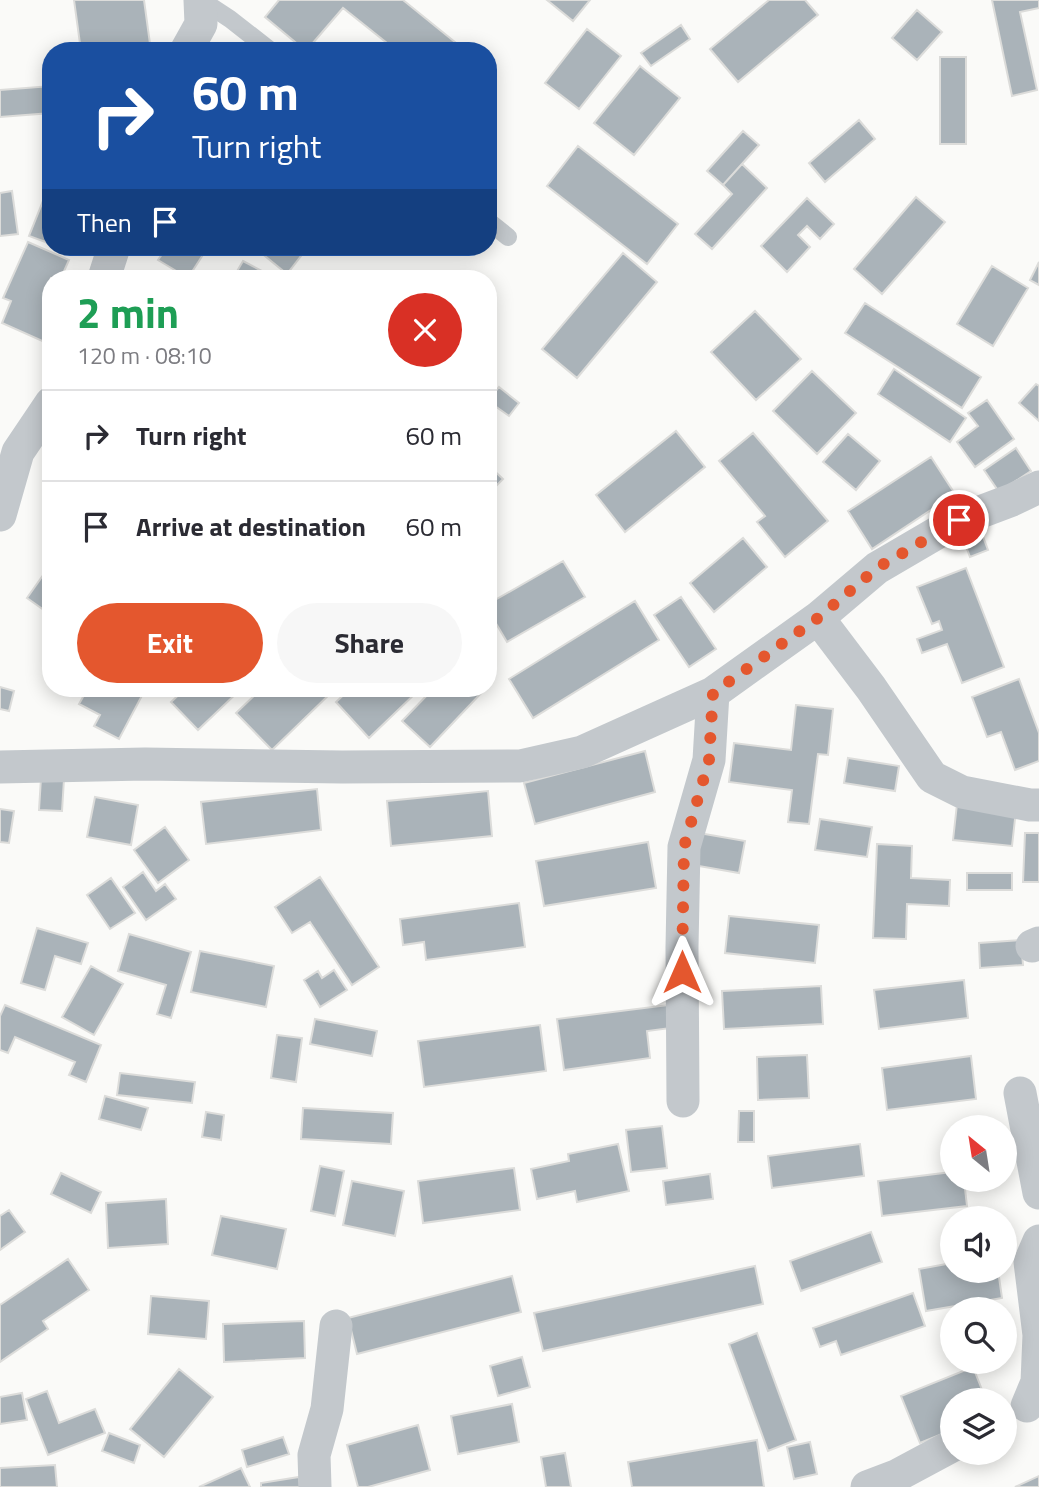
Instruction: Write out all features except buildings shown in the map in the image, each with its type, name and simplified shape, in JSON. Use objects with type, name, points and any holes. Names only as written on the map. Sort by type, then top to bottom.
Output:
[{"type":"street","points":[[191,42],[201,24],[201,0]]},
{"type":"street","points":[[0,515],[19,452],[42,417]]},
{"type":"street","points":[[0,767],[145,764],[520,766],[582,752],[713,693],[818,618],[877,568],[959,520],[1039,487]]},
{"type":"street","points":[[818,618],[871,688],[932,777],[962,792],[1039,805]]},
{"type":"street","points":[[682,1101],[684,847],[709,760],[713,693]]},
{"type":"street","points":[[1020,1093],[1039,1193]]},
{"type":"street","points":[[1023,1408],[1037,1382],[1039,1335],[1030,1262],[1039,1241]]},
{"type":"street","points":[[315,1487],[314,1455],[327,1409],[336,1326]]},
{"type":"street","points":[[867,1487],[896,1476],[940,1452]]},
{"type":"lane","points":[[201,0],[259,42]]},
{"type":"lane","points":[[497,228],[508,236]]},
{"type":"route","points":[[682,972],[684,847],[709,760],[713,693],[818,618],[877,568],[959,520]]}]
